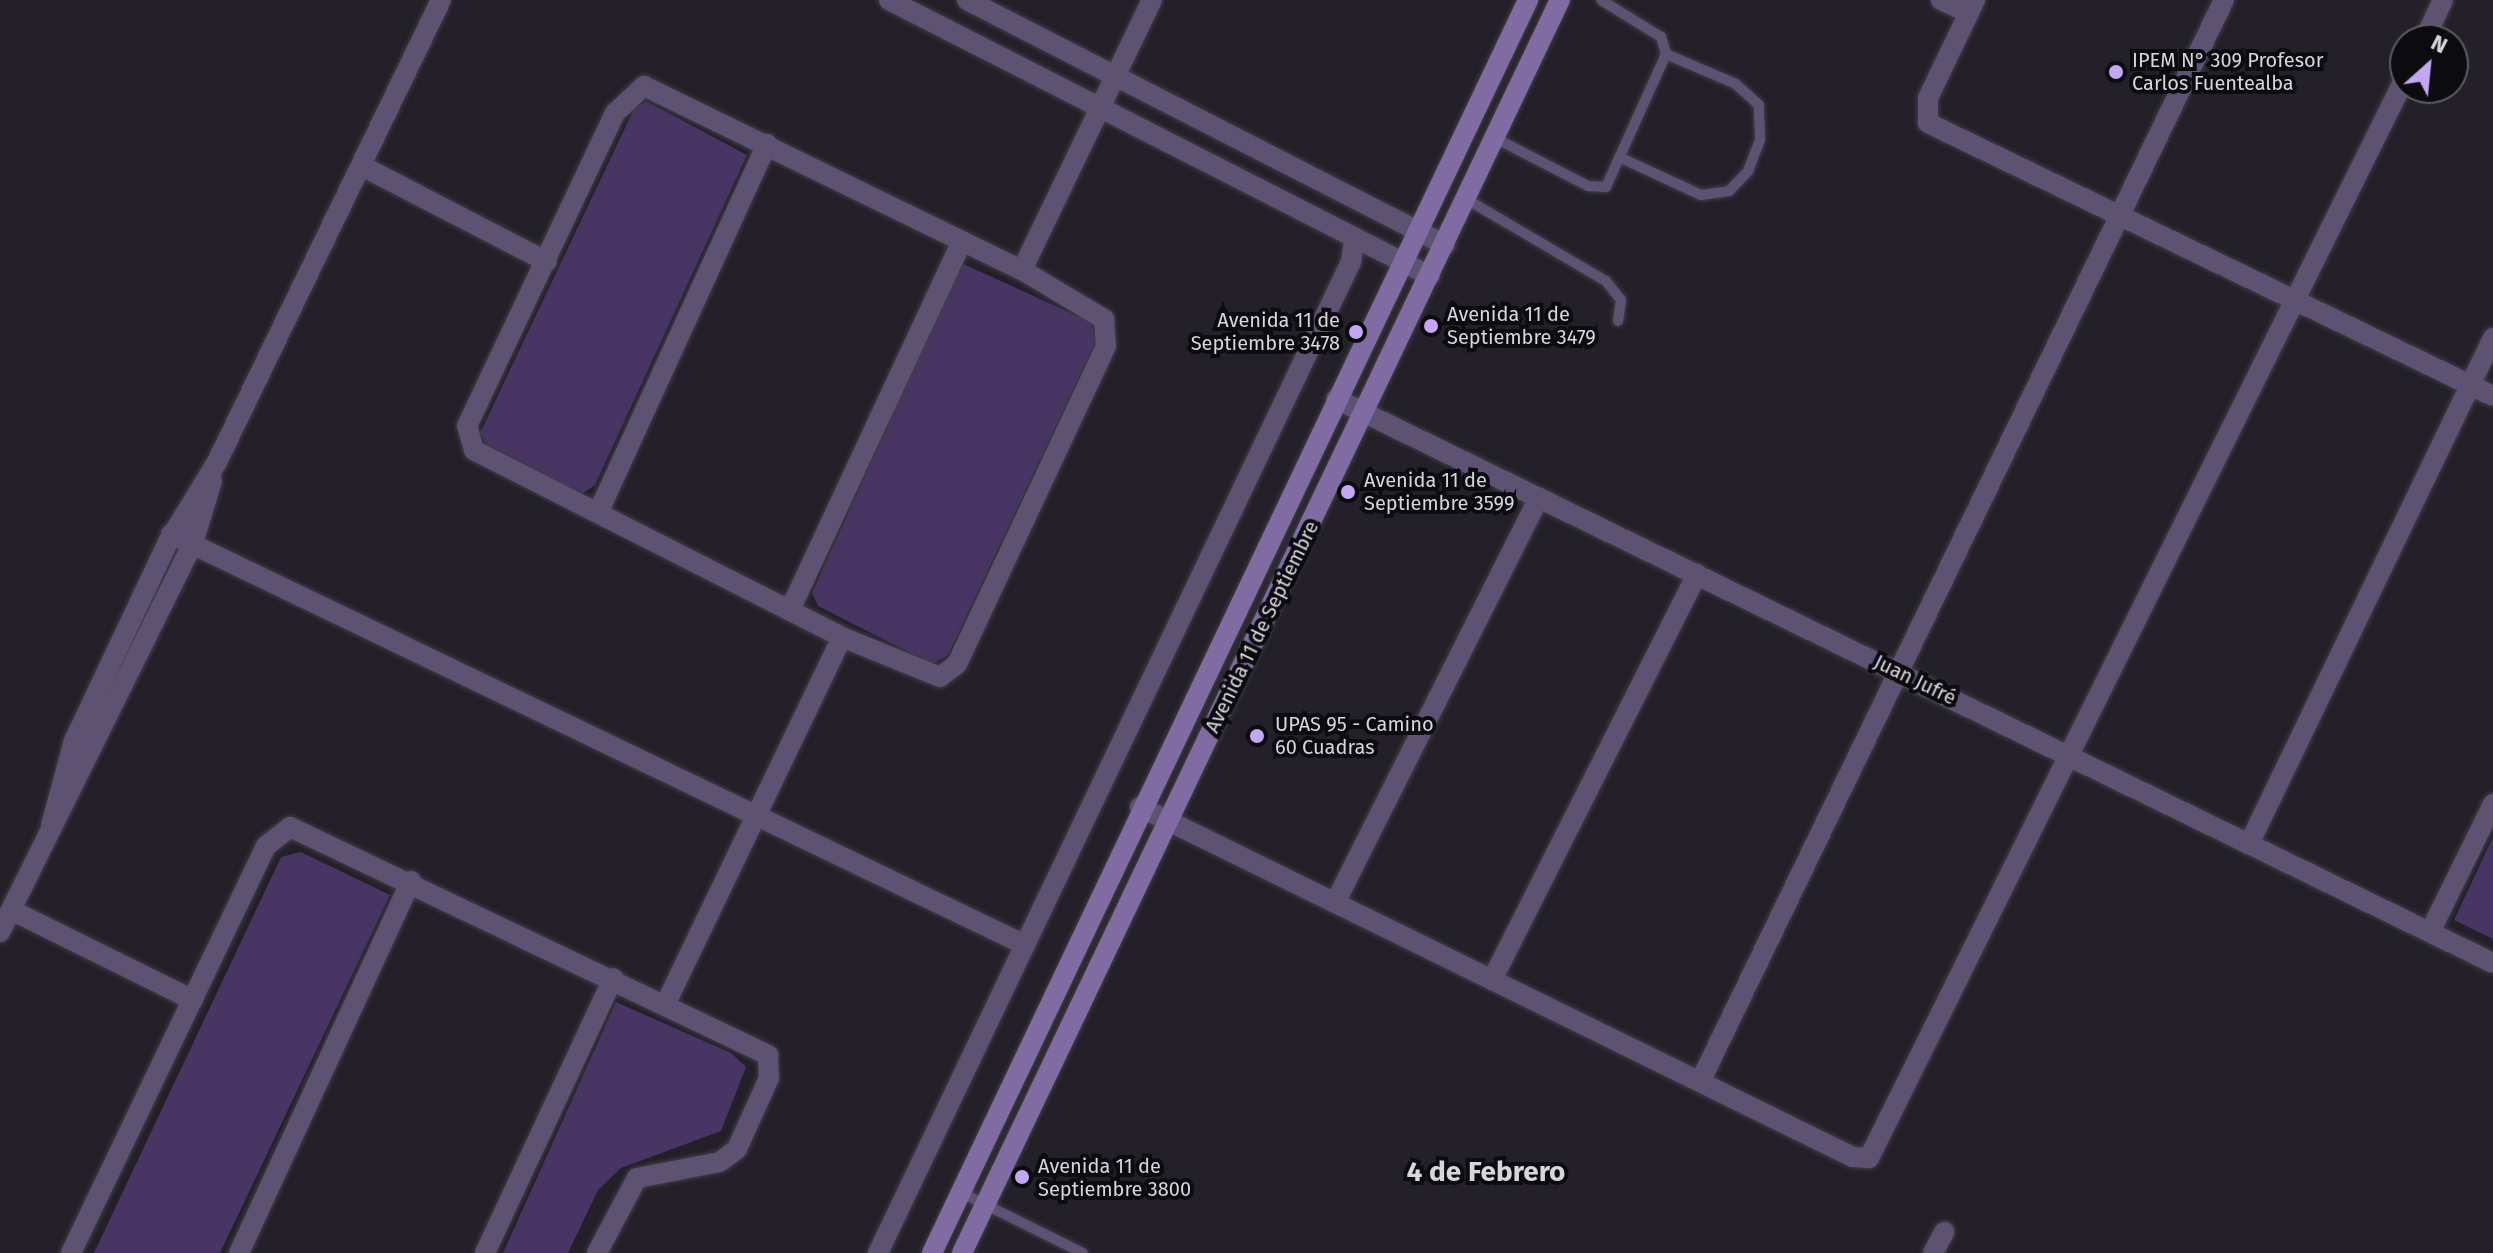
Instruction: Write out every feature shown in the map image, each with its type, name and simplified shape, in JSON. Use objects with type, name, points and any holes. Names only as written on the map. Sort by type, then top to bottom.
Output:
[{"type":"main road","name":"Avenida 11 de Septiembre","points":[[932,1253],[1140,807],[1528,0]]},
{"type":"main road","name":"Avenida 11 de Septiembre","points":[[962,1253],[1560,0]]},
{"type":"street","points":[[51,826],[74,741],[171,534],[217,462],[441,0]]},
{"type":"street","points":[[889,0],[1354,240],[1430,276]]},
{"type":"street","points":[[967,0],[1445,245]]},
{"type":"street","points":[[1022,270],[1152,0]]},
{"type":"street","points":[[1941,0],[1972,7],[1928,98],[1928,123],[2115,217],[2493,396]]},
{"type":"street","points":[[1700,1082],[1900,673],[2115,217],[2224,0]]},
{"type":"street","points":[[2432,24],[2443,0]]},
{"type":"street","points":[[655,88],[1022,270],[1096,311],[1108,333],[957,664],[940,677],[924,675],[842,637],[598,513],[488,461],[468,438],[615,113],[634,91],[655,88]]},
{"type":"street","points":[[1140,807],[1853,1157],[1869,1158],[2074,758],[2392,104]]},
{"type":"street","points":[[598,513],[767,144]]},
{"type":"street","points":[[362,166],[547,262]]},
{"type":"street","points":[[878,1253],[1351,262],[1354,240]]},
{"type":"street","points":[[790,610],[962,241]]},
{"type":"street","points":[[2249,844],[2493,338]]},
{"type":"street","name":"Juan Jufré","points":[[1336,399],[2493,963]]},
{"type":"street","points":[[0,932],[193,543],[217,462]]},
{"type":"street","points":[[1335,903],[1539,497]]},
{"type":"street","points":[[171,534],[1025,945]]},
{"type":"street","points":[[1492,980],[1697,574]]},
{"type":"street","points":[[666,1003],[842,637]]},
{"type":"street","points":[[2430,932],[2493,804]]},
{"type":"street","points":[[71,1253],[276,833],[308,830],[756,1044],[768,1055],[769,1078],[730,1157],[637,1178],[597,1253]]},
{"type":"street","points":[[239,1253],[411,881]]},
{"type":"street","points":[[11,910],[193,1000]]},
{"type":"street","points":[[485,1253],[613,978]]},
{"type":"street","points":[[1933,1253],[1944,1232]]},
{"type":"lane","points":[[1495,138],[1598,190],[1619,157],[1666,54],[1661,37],[1601,0]]},
{"type":"lane","points":[[1619,157],[1701,195],[1729,191],[1748,171],[1760,139],[1759,105],[1736,84],[1666,54]]},
{"type":"lane","points":[[1466,199],[1606,281],[1621,300],[1618,321]]},
{"type":"lane","points":[[960,1192],[1083,1253]]},
{"type":"shaded area","points":[[646,101],[747,155],[595,485],[579,496],[489,449],[480,433],[634,109]]},
{"type":"shaded area","points":[[961,263],[1091,322],[1096,341],[948,655],[932,664],[818,606],[812,593]]},
{"type":"shaded area","points":[[2493,837],[2493,939],[2454,920]]},
{"type":"shaded area","points":[[301,852],[390,895],[220,1253],[94,1253],[281,857]]},
{"type":"shaded area","points":[[616,1002],[731,1053],[746,1067],[721,1131],[621,1168],[598,1190],[568,1253],[503,1253]]},
{"type":"place","name":"IPEM N° 309 Profesor Carlos Fuentealba","points":[[2116,72]]},
{"type":"place","name":"Avenida 11 de Septiembre 3479","points":[[1431,326]]},
{"type":"place","name":"Avenida 11 de Septiembre 3478","points":[[1356,332]]},
{"type":"place","name":"Avenida 11 de Septiembre 3599","points":[[1348,492]]},
{"type":"place","name":"UPAS 95 - Camino 60 Cuadras","points":[[1257,736]]},
{"type":"place","name":"Avenida 11 de Septiembre 3800","points":[[1022,1177]]},
{"type":"district","name":"4 de Febrero","points":[[1486,1172]]}]
